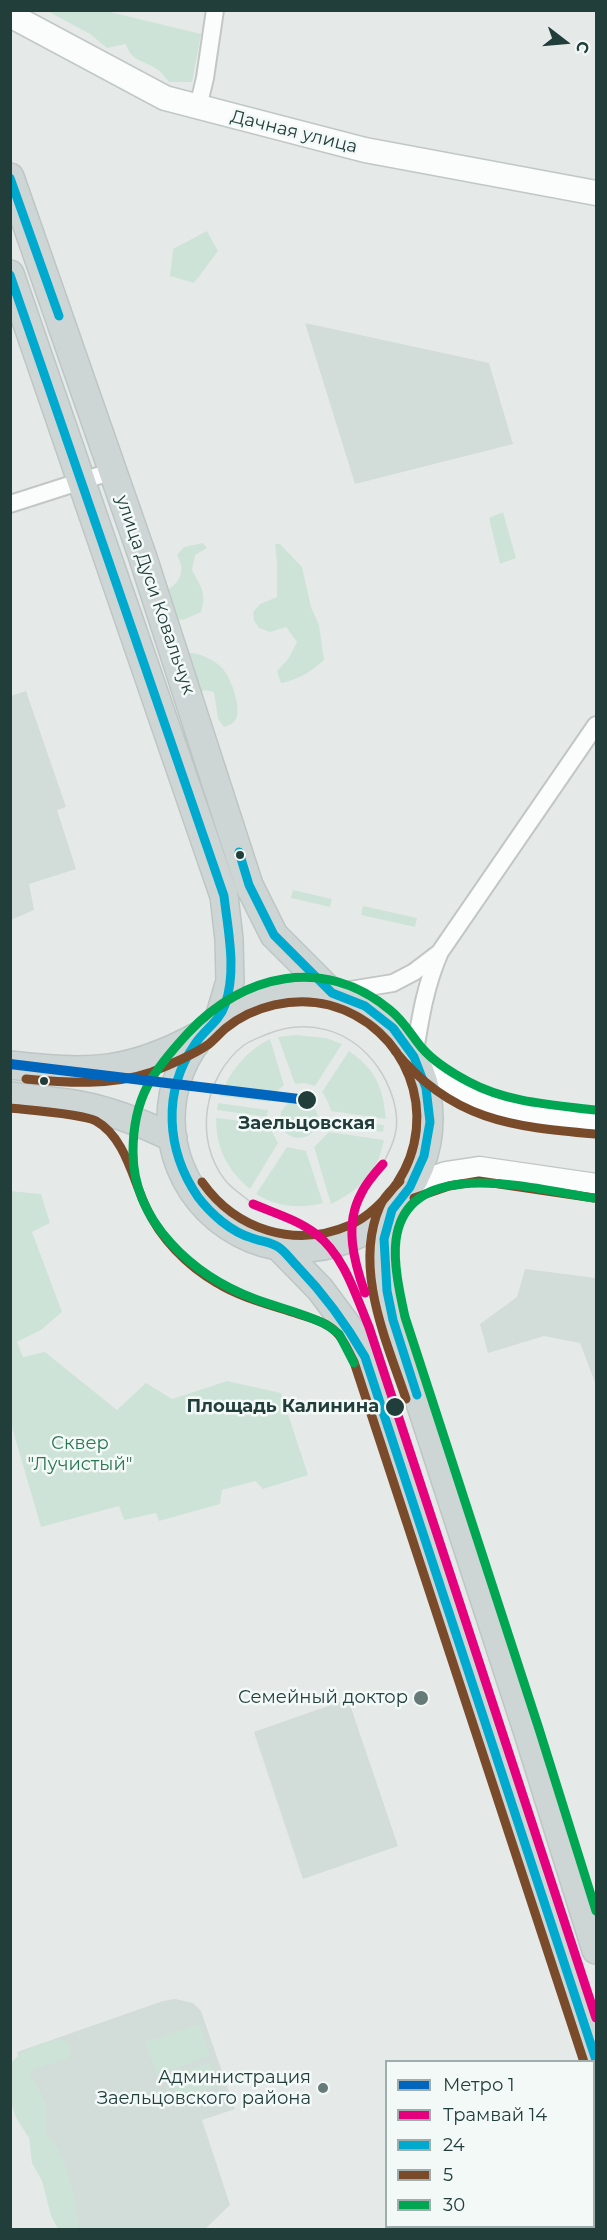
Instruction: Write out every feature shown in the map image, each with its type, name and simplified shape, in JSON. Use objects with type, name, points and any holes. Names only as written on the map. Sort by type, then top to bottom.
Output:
[{"type":"main road","name":"улица Дуси Ковальчук","points":[[10,177],[113,471],[249,885],[274,935],[332,993]]},
{"type":"main road","name":"улица Дуси Ковальчук","points":[[10,274],[224,896],[229,939],[230,981],[212,1025]]},
{"type":"main road","points":[[10,1065],[64,1071],[108,1069],[139,1063],[173,1050],[254,998],[293,990],[332,993],[365,1006],[393,1028],[414,1056],[426,1088],[430,1122],[424,1156],[410,1187],[392,1210],[358,1234],[319,1247],[278,1246],[247,1237],[220,1220],[197,1197],[181,1169],[173,1138],[171,1110],[176,1082],[187,1056],[212,1025]]},
{"type":"main road","points":[[10,1096],[102,1110],[173,1138]]},
{"type":"main road","points":[[392,1210],[384,1239],[384,1262],[393,1320],[597,1950]]},
{"type":"main road","points":[[278,1246],[320,1288],[352,1332],[365,1357],[597,2060]]},
{"type":"street","points":[[198,107],[205,78],[215,10]]},
{"type":"street","name":"Дачная улица","points":[[10,15],[165,98],[365,150],[597,193]]},
{"type":"street","points":[[10,504],[113,471]]},
{"type":"street","points":[[597,725],[440,952],[429,976],[423,999],[414,1056],[449,1085],[504,1110],[597,1122]]},
{"type":"street","points":[[332,993],[393,983],[414,972],[440,952]]},
{"type":"street","points":[[410,1187],[446,1174],[479,1169],[597,1186]]},
{"type":"shaded area","points":[[305,323],[489,363],[513,444],[355,484]]},
{"type":"shaded area","points":[[26,691],[66,807],[57,810],[76,869],[29,884],[34,910],[11,920],[11,696]]},
{"type":"shaded area","points":[[525,1269],[596,1278],[596,1385],[580,1343],[544,1336],[488,1353],[480,1324],[517,1297]]},
{"type":"shaded area","points":[[348,1699],[398,1846],[303,1879],[254,1732]]},
{"type":"shaded area","points":[[175,1999],[193,2003],[201,2011],[235,2109],[202,2120],[230,2205],[205,2229],[71,2229],[17,2052],[163,2001]]},
{"type":"green space","points":[[52,11],[106,11],[201,34],[192,82],[169,82],[157,69],[134,57],[126,44],[107,48],[90,34],[51,13]]},
{"type":"green space","points":[[207,231],[218,251],[194,283],[170,276],[173,249]]},
{"type":"green space","points":[[503,512],[516,558],[500,564],[489,518]]},
{"type":"green space","points":[[203,543],[207,548],[195,555],[192,570],[203,595],[201,612],[183,620],[176,619],[162,593],[173,586],[180,577],[181,567],[177,555],[184,547]]},
{"type":"green space","points":[[275,544],[280,544],[302,567],[311,607],[319,625],[324,660],[304,675],[281,683],[277,671],[288,659],[297,642],[286,627],[270,632],[259,628],[254,621],[253,612],[260,604],[277,597]]},
{"type":"green space","points":[[189,653],[212,660],[226,674],[235,693],[238,708],[236,719],[231,724],[224,727],[218,719],[214,692],[204,690],[201,693],[182,657]]},
{"type":"green space","points":[[293,890],[332,899],[330,907],[291,898]]},
{"type":"green space","points":[[363,906],[417,918],[415,927],[361,915]]},
{"type":"green space","points":[[295,1035],[326,1038],[342,1044],[315,1086],[304,1083],[295,1084],[278,1037]]},
{"type":"green space","points":[[270,1039],[284,1085],[275,1093],[270,1102],[220,1096],[229,1078],[246,1056]]},
{"type":"green space","points":[[349,1051],[372,1072],[383,1098],[386,1119],[331,1111],[322,1092]]},
{"type":"green space","points":[[299,1100],[313,1105],[318,1119],[313,1133],[299,1138],[285,1133],[280,1119],[285,1105]]},
{"type":"green space","points":[[218,1103],[268,1110],[267,1117],[217,1110]]},
{"type":"green space","points":[[216,1118],[268,1124],[278,1143],[250,1189],[235,1174],[224,1158],[218,1139]]},
{"type":"green space","points":[[334,1118],[384,1125],[383,1132],[333,1125]]},
{"type":"green space","points":[[329,1132],[384,1140],[377,1162],[366,1179],[351,1192],[331,1204],[314,1147]]},
{"type":"green space","points":[[287,1147],[306,1151],[323,1203],[289,1206],[272,1202],[256,1194]]},
{"type":"green space","name":"Сквер \"Лучистый\"","points":[[10,1191],[41,1194],[50,1223],[32,1232],[62,1312],[41,1330],[17,1342],[23,1357],[45,1352],[117,1410],[146,1383],[172,1399],[227,1381],[281,1393],[308,1475],[263,1489],[255,1481],[222,1490],[220,1504],[159,1521],[156,1513],[124,1520],[119,1506],[41,1527],[11,1424]]},
{"type":"green space","points":[[199,2024],[210,2056],[157,2075],[145,2042]]},
{"type":"green space","points":[[61,2039],[70,2045],[70,2058],[35,2069],[30,2074],[46,2102],[46,2134],[57,2147],[64,2162],[74,2193],[79,2229],[58,2229],[51,2216],[42,2181],[32,2163],[29,2138],[15,2116],[11,2101],[11,2063],[33,2047]]},
{"type":"green space","points":[[210,2063],[217,2085],[177,2099],[170,2076]]},
{"type":"tram line","points":[[253,1204],[225,1180],[215,1164],[206,1127],[208,1109],[212,1091],[230,1058],[244,1045],[281,1030],[312,1027],[341,1035],[366,1053],[377,1066],[390,1090],[397,1117],[394,1139],[383,1164]]},
{"type":"tram line","name":"14","points":[[365,1293],[354,1256],[353,1218],[363,1190],[383,1164]]},
{"type":"tram line","name":"14","points":[[253,1204],[294,1221],[316,1234],[342,1264],[354,1289],[369,1327],[596,2018]]},
{"type":"metro line","name":"1","points":[[10,1064],[307,1100]]},
{"type":"transit line","name":"24","points":[[10,178],[59,316]]},
{"type":"transit line","name":"24","points":[[10,275],[224,896],[231,951],[229,992],[216,1021],[195,1044],[184,1062],[177,1082],[172,1121],[179,1160],[198,1197],[215,1216],[244,1235],[274,1245],[285,1253],[334,1310],[365,1357],[596,2060]]},
{"type":"transit line","name":"24","points":[[239,852],[249,885],[274,935],[332,993],[365,1006],[393,1028],[414,1057],[426,1088],[430,1122],[424,1156],[410,1187],[392,1210],[384,1239],[387,1291],[393,1320],[417,1395]]},
{"type":"transit line","name":"30","points":[[354,1363],[339,1334],[327,1325],[232,1289],[189,1261],[155,1223],[143,1201],[136,1177],[133,1152],[134,1133],[141,1100],[155,1073],[188,1033],[210,1013],[233,997],[259,985],[285,979],[312,978],[338,982],[365,993],[390,1010],[432,1058],[469,1082],[515,1099],[596,1110]]},
{"type":"transit line","name":"5","points":[[26,1079],[105,1081],[121,1080],[152,1072],[181,1060],[209,1044],[226,1028],[249,1014],[274,1005],[302,1002],[329,1005],[356,1016],[379,1032],[397,1053],[409,1076],[416,1102],[416,1129],[410,1157],[397,1183],[364,1217],[350,1225],[329,1232],[288,1235],[249,1223],[216,1199],[202,1182]]},
{"type":"transit line","name":"5","points":[[395,1051],[416,1074],[438,1092],[461,1106],[485,1116],[537,1128],[595,1134]]},
{"type":"transit line","name":"5","points":[[10,1108],[68,1114],[96,1121],[114,1137],[127,1160],[152,1218],[159,1230],[185,1260],[206,1276],[236,1293],[323,1323],[335,1331],[343,1341],[354,1362],[583,2060]]},
{"type":"transit line","name":"5","points":[[400,1181],[380,1206],[373,1230],[370,1254],[375,1304],[406,1399]]},
{"type":"transit line","name":"5","points":[[414,1198],[449,1186],[479,1181],[594,1198]]},
{"type":"transit line","name":"30","points":[[594,1198],[509,1185],[478,1183],[448,1186],[424,1195],[405,1213],[396,1240],[395,1258],[405,1317],[596,1911]]},
{"type":"place","name":"Заельцовская","points":[[307,1100]]},
{"type":"place","name":"Площадь Калинина","points":[[395,1407]]},
{"type":"place","name":"Семейный доктор","points":[[421,1698]]},
{"type":"place","name":"Администрация Заельцовского района","points":[[323,2088]]}]
